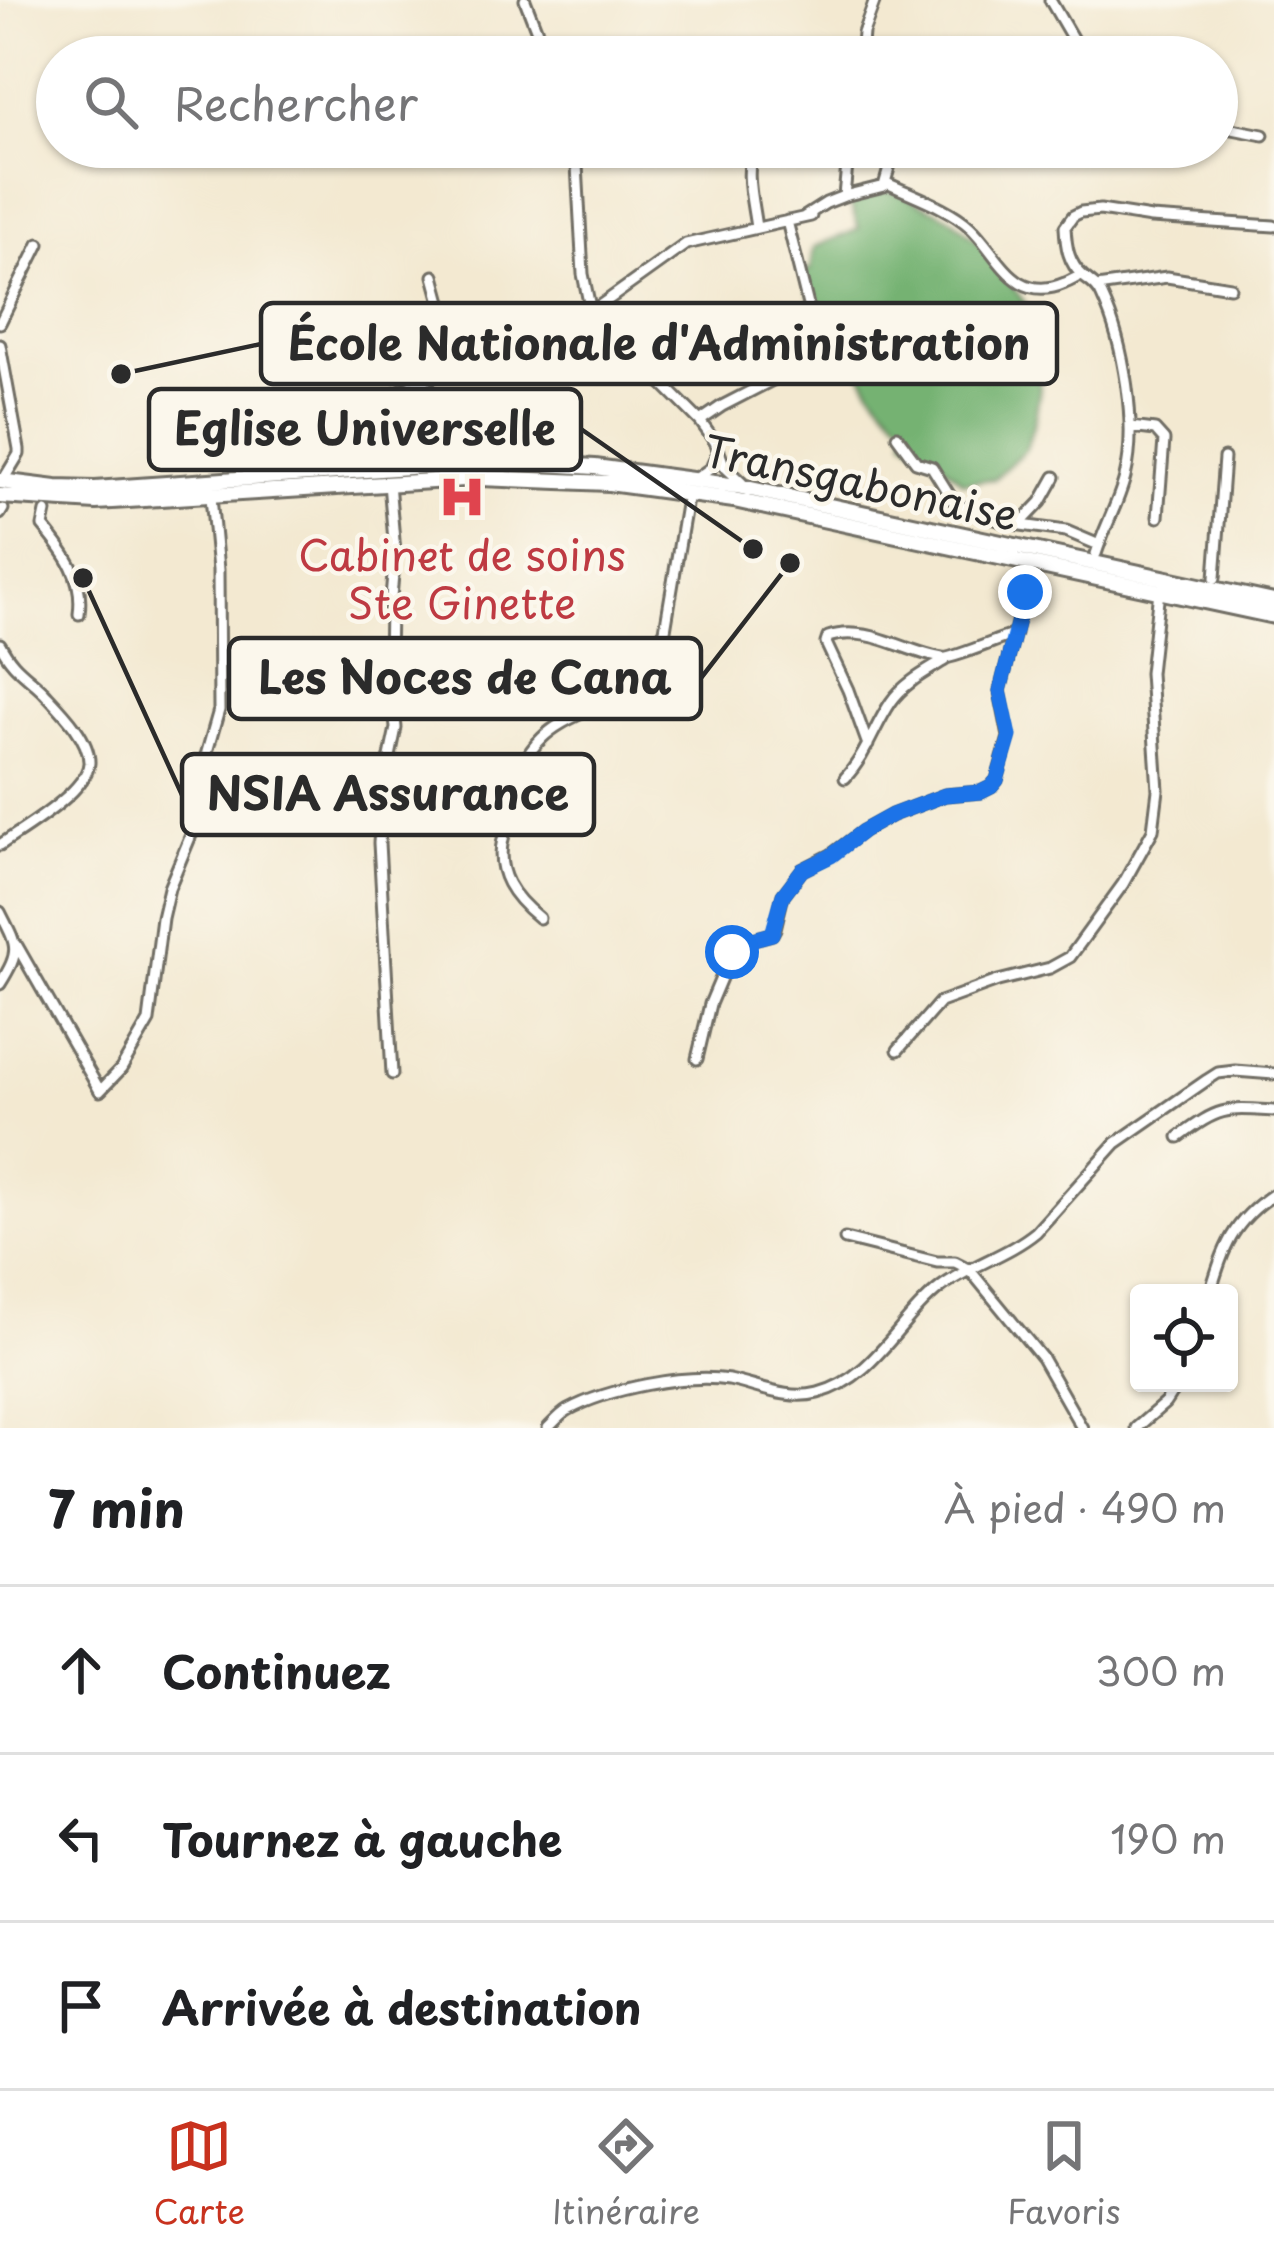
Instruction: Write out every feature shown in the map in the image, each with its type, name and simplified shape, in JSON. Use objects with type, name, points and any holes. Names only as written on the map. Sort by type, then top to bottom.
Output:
[{"type":"highway","name":"Transgabonaise","points":[[1,496],[56,488],[480,464],[568,465],[691,486],[773,508],[1274,616]]},
{"type":"highway","name":"Transgabonaise","points":[[1,496],[96,502],[480,478],[758,491],[1274,602]]},
{"type":"street","points":[[525,0],[539,36]]},
{"type":"street","points":[[863,36],[875,0]]},
{"type":"street","points":[[1054,2],[1071,36]]},
{"type":"street","points":[[1238,130],[1264,135]]},
{"type":"street","points":[[577,168],[591,311],[700,421],[731,474],[758,491]]},
{"type":"street","points":[[750,168],[756,228]]},
{"type":"street","points":[[844,196],[847,168]]},
{"type":"street","points":[[887,183],[890,168]]},
{"type":"street","points":[[296,403],[305,410],[358,408],[591,311],[686,244],[807,217],[826,203],[887,183],[969,226],[1015,281],[1050,286],[1082,275]]},
{"type":"street","points":[[897,436],[916,462],[932,467],[955,504],[1019,526],[1066,531],[1097,549],[1127,470],[1131,427],[1116,331],[1097,287],[1073,267],[1064,231],[1073,216],[1100,210],[1274,226]]},
{"type":"street","points":[[788,221],[811,317]]},
{"type":"street","points":[[0,322],[39,244]]},
{"type":"street","points":[[434,276],[449,331],[467,365]]},
{"type":"street","points":[[1097,287],[1167,277],[1230,287]]},
{"type":"street","points":[[0,345],[19,448],[1,496]]},
{"type":"street","points":[[700,421],[786,373]]},
{"type":"street","points":[[1131,427],[1155,430],[1164,440],[1158,517]]},
{"type":"street","points":[[539,918],[518,902],[501,871],[503,837],[513,816],[521,766],[560,723],[622,688],[665,630],[691,486],[711,468],[719,451]]},
{"type":"street","points":[[1215,578],[1224,458]]},
{"type":"street","points":[[1019,526],[1055,477]]},
{"type":"street","points":[[389,483],[395,552],[389,659],[396,728],[379,843],[392,1074]]},
{"type":"street","points":[[0,912],[100,1091],[122,1069],[149,1021],[166,903],[190,835],[219,710],[218,571],[211,496]]},
{"type":"street","points":[[46,512],[43,526],[69,557],[81,597],[80,614]]},
{"type":"street","points":[[898,1050],[940,1002],[1050,968],[1070,957],[1123,884],[1154,830],[1158,790],[1150,673],[1159,591]]},
{"type":"street","points":[[698,1059],[710,1004],[732,952],[742,942],[772,934],[783,895],[802,870],[892,815],[945,795],[981,792],[997,780],[1010,736],[1000,691],[1025,592]]},
{"type":"street","points":[[868,745],[829,652],[828,637],[839,633],[881,639],[945,660]]},
{"type":"street","points":[[845,778],[904,687],[945,660],[1015,634]]},
{"type":"street","points":[[0,644],[17,671],[41,688],[62,713],[84,742],[89,761],[78,786],[0,844]]},
{"type":"street","points":[[0,985],[16,956],[16,944]]},
{"type":"street","points":[[548,1428],[566,1411],[617,1392],[685,1378],[733,1381],[804,1396],[821,1393],[860,1372],[937,1290],[1024,1242],[1116,1143],[1218,1073],[1274,1074]]},
{"type":"street","points":[[1179,1137],[1227,1108],[1274,1111]]},
{"type":"street","points":[[1213,1284],[1226,1241],[1254,1207],[1274,1193]]},
{"type":"street","points":[[844,1239],[969,1269],[1042,1358],[1082,1428]]},
{"type":"street","points":[[1136,1428],[1172,1392]]},
{"type":"green space","points":[[883,190],[951,218],[981,245],[1028,307],[1040,388],[1035,419],[1026,449],[994,479],[963,482],[905,439],[904,424],[861,373],[841,310],[812,305],[804,271],[811,269],[814,247],[859,229],[849,200]]},
{"type":"green space","points":[[555,469],[736,491],[1274,607],[1274,611],[606,477],[452,473],[158,494],[0,490],[0,486]]},
{"type":"place","name":"École Nationale d'Administration","points":[[121,374]]},
{"type":"place","name":"Cabinet de soins Ste Ginette","points":[[462,497]]},
{"type":"place","name":"Eglise Universelle","points":[[753,549]]},
{"type":"place","name":"Les Noces de Cana","points":[[790,563]]},
{"type":"place","name":"NSIA Assurance","points":[[83,578]]},
{"type":"route","points":[[732,952],[742,942],[772,934],[783,895],[802,870],[892,815],[945,795],[981,792],[997,780],[1010,736],[1000,691],[1025,592]]}]
